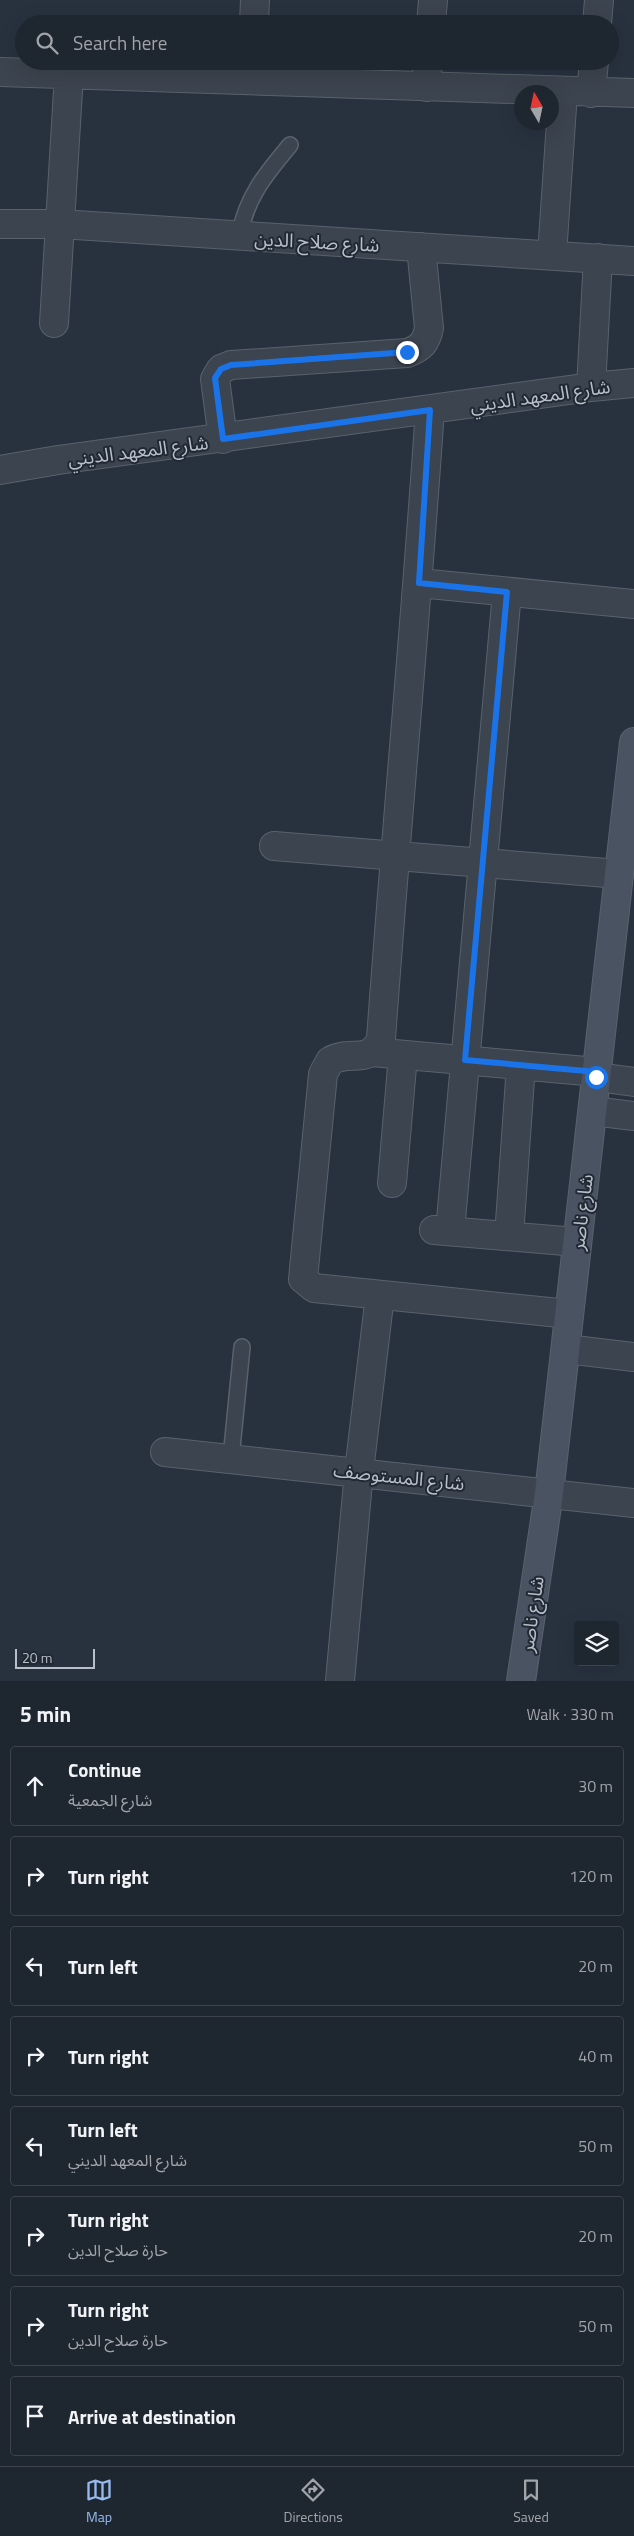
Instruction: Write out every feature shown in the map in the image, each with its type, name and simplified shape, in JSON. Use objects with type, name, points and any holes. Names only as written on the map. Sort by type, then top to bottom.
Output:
[{"type":"street","points":[[255,15],[256,0]]},
{"type":"street","points":[[432,15],[433,0]]},
{"type":"street","points":[[598,15],[599,0]]},
{"type":"street","points":[[591,93],[593,70]]},
{"type":"street","points":[[0,72],[69,74],[250,71],[427,74],[563,92],[634,93]]},
{"type":"street","points":[[54,323],[69,74]]},
{"type":"street","points":[[552,255],[563,92]]},
{"type":"street","name":"شارع صلاح الدين","points":[[0,224],[60,224],[634,261]]},
{"type":"street","points":[[223,439],[215,378],[221,369],[231,365],[407,352],[419,349],[426,340],[429,328],[421,247]]},
{"type":"street","points":[[591,387],[598,258]]},
{"type":"street","name":"شارع المعهد الديني","points":[[0,470],[58,460],[223,439],[591,387],[634,383]]},
{"type":"street","points":[[430,410],[419,583],[394,857],[381,1039],[372,1052],[364,1056],[336,1058],[330,1061],[323,1074],[302,1271],[303,1278],[314,1288],[569,1314]]},
{"type":"street","points":[[419,583],[634,604]]},
{"type":"street","points":[[507,592],[465,1060],[442,1230],[578,1242]]},
{"type":"street","name":"شارع ناصر","points":[[521,1681],[549,1493],[597,1075],[625,866],[634,742]]},
{"type":"street","points":[[274,846],[483,863],[625,866]]},
{"type":"street","points":[[372,1052],[521,1065],[634,1082]]},
{"type":"street","points":[[392,1183],[403,1055]]},
{"type":"street","points":[[509,1236],[521,1065]]},
{"type":"street","points":[[593,1111],[634,1116]]},
{"type":"street","points":[[340,1681],[359,1471],[380,1295]]},
{"type":"street","points":[[566,1349],[634,1357]]},
{"type":"street","name":"شارع المستوصف","points":[[165,1452],[359,1471],[634,1503]]},
{"type":"lane","points":[[239,236],[247,205],[258,185],[290,144]]},
{"type":"lane","points":[[231,1458],[242,1347]]},
{"type":"route","points":[[407,352],[231,365],[221,369],[215,378],[223,439],[430,410],[419,583],[507,592],[465,1060],[597,1072],[596,1077]]}]
